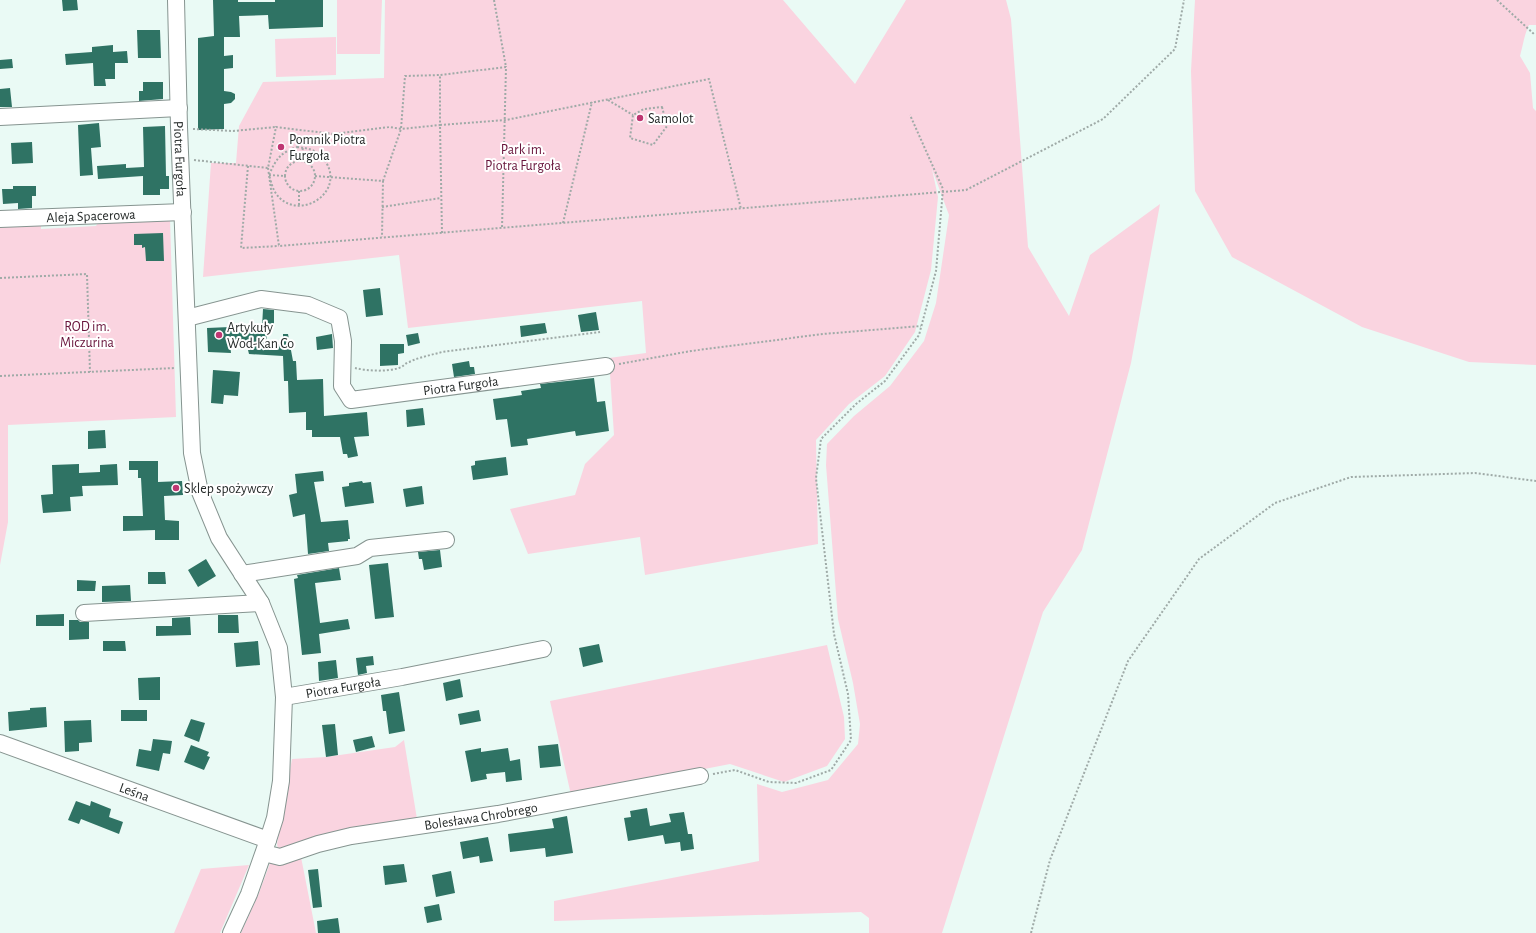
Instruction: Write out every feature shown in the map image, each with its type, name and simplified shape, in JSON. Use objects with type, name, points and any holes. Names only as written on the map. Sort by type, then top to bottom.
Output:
[{"type":"street","name":"Piotra Furgoła","points":[[176,0],[179,108],[188,138],[183,212],[192,453],[200,492],[219,538],[261,603],[279,648],[284,697],[281,781],[274,818],[266,847],[249,894],[231,933]]},
{"type":"street","points":[[0,117],[179,108]]},
{"type":"street","name":"Aleja Spacerowa","points":[[0,219],[183,212]]},
{"type":"street","name":"Piotra Furgoła","points":[[188,318],[260,299],[308,305],[339,318],[343,341],[342,386],[351,400],[606,366]]},
{"type":"street","points":[[242,574],[357,556],[370,548],[446,540]]},
{"type":"street","points":[[84,612],[261,603]]},
{"type":"street","name":"Piotra Furgoła","points":[[284,697],[402,677],[543,649]]},
{"type":"street","name":"Leśna","points":[[0,743],[266,847]]},
{"type":"street","name":"Bolesława Chrobrego","points":[[266,847],[280,857],[318,844],[351,836],[498,814],[700,776]]},
{"type":"path","points":[[494,0],[506,67],[506,120],[502,228]]},
{"type":"path","points":[[248,166],[241,248],[382,238],[966,190],[1103,119],[1175,49],[1184,0]]},
{"type":"path","points":[[1497,0],[1535,35]]},
{"type":"path","points":[[382,238],[383,181],[401,128],[404,76],[440,75],[506,67]]},
{"type":"path","points":[[440,75],[442,233]]},
{"type":"path","points":[[188,138],[233,130],[276,127],[334,134],[390,127],[401,128],[506,120],[709,79],[741,209]]},
{"type":"path","points":[[607,99],[633,116]]},
{"type":"path","points":[[563,223],[592,102]]},
{"type":"path","points":[[662,107],[667,126],[653,145],[630,138],[633,116],[644,109],[662,107]]},
{"type":"path","points":[[700,776],[735,770],[769,782],[796,782],[832,770],[851,740],[848,694],[834,634],[816,478],[821,439],[856,404],[885,381],[919,335],[936,271],[943,189],[910,115]]},
{"type":"path","points":[[276,127],[268,168],[279,246]]},
{"type":"path","points":[[297,147],[303,148],[316,152],[324,158],[329,168],[330,178],[328,187],[324,195],[309,205],[290,205],[282,200],[276,193],[269,175],[279,156],[287,150],[297,147]]},
{"type":"path","points":[[300,162],[303,148]]},
{"type":"path","points":[[192,160],[268,168]]},
{"type":"path","points":[[300,162],[311,167],[314,176],[312,185],[304,191],[290,188],[285,180],[289,166],[293,163],[300,162]]},
{"type":"path","points":[[269,175],[285,176]]},
{"type":"path","points":[[314,176],[383,181]]},
{"type":"path","points":[[299,191],[299,206]]},
{"type":"path","points":[[382,207],[441,198]]},
{"type":"path","points":[[0,278],[87,274],[90,372]]},
{"type":"path","points":[[606,366],[691,352],[823,334],[921,326]]},
{"type":"path","points":[[342,366],[364,370],[388,370],[400,368],[407,363],[420,358],[442,352],[600,332]]},
{"type":"path","points":[[0,376],[189,368]]},
{"type":"path","points":[[1031,933],[1050,860],[1128,661],[1199,559],[1275,503],[1351,477],[1475,473],[1536,481]]},
{"type":"green space","points":[[337,0],[382,0],[380,54],[337,54]]},
{"type":"green space","name":"Park im. Piotra Furgoła","points":[[385,0],[783,0],[855,84],[906,0],[1006,0],[1011,19],[1028,247],[1069,316],[1090,255],[1160,204],[1131,363],[1082,550],[1043,612],[942,933],[869,933],[869,918],[861,912],[554,921],[554,901],[759,861],[757,784],[782,792],[828,780],[858,744],[860,724],[853,683],[838,619],[826,465],[827,444],[854,416],[890,386],[924,341],[936,303],[949,215],[932,169],[938,197],[931,270],[915,332],[885,376],[849,404],[816,440],[818,544],[645,575],[640,537],[528,554],[510,509],[575,495],[585,464],[614,435],[609,358],[646,353],[642,301],[408,328],[399,255],[203,277],[211,163],[236,163],[239,126],[263,82],[384,78]]},
{"type":"green space","points":[[1195,0],[1536,0],[1536,25],[1529,25],[1520,56],[1530,73],[1533,108],[1536,111],[1536,365],[1469,362],[1362,327],[1232,257],[1195,191],[1191,71]]},
{"type":"green space","points":[[336,37],[336,75],[276,77],[275,39]]},
{"type":"green space","name":"ROD im. Miczurina","points":[[170,219],[176,417],[8,425],[8,522],[0,565],[0,224],[41,222],[41,229],[96,226],[98,223]]},
{"type":"green space","points":[[827,645],[844,717],[845,739],[827,766],[784,782],[730,764],[571,795],[550,701]]},
{"type":"green space","points":[[404,740],[417,819],[278,849],[277,844],[292,759],[326,757],[395,747]]},
{"type":"green space","points":[[301,857],[316,933],[241,933],[259,893],[270,863]]},
{"type":"green space","points":[[249,865],[220,933],[174,933],[201,869]]},
{"type":"building","points":[[62,0],[77,0],[78,10],[63,11]]},
{"type":"building","points":[[213,0],[275,2],[275,0],[323,0],[323,27],[269,29],[268,15],[239,16],[240,37],[224,37],[224,56],[233,55],[233,68],[224,69],[224,91],[235,94],[235,99],[231,103],[224,104],[224,129],[198,130],[198,38],[214,36]]},
{"type":"building","points":[[137,30],[160,30],[161,58],[138,58]]},
{"type":"building","points":[[113,45],[113,52],[127,51],[128,63],[115,63],[115,79],[105,79],[106,86],[94,86],[93,63],[66,65],[65,54],[92,52],[92,47]]},
{"type":"building","points":[[12,59],[13,68],[0,69],[0,60]]},
{"type":"building","points":[[143,82],[163,82],[163,99],[139,101],[139,91],[143,91]]},
{"type":"building","points":[[10,88],[12,107],[0,107],[0,89]]},
{"type":"building","points":[[99,123],[101,147],[91,148],[93,175],[80,176],[78,125]]},
{"type":"building","points":[[165,126],[166,176],[169,176],[169,189],[160,189],[160,195],[143,195],[143,176],[98,179],[97,166],[126,164],[126,168],[144,167],[143,127]]},
{"type":"building","points":[[32,142],[33,163],[12,164],[11,143]]},
{"type":"building","points":[[13,186],[36,186],[36,196],[32,196],[32,208],[18,209],[18,203],[3,204],[2,189],[13,189]]},
{"type":"building","points":[[163,233],[164,261],[146,261],[145,247],[142,248],[142,245],[134,245],[134,234]]},
{"type":"building","points":[[380,288],[383,315],[366,317],[363,290]]},
{"type":"building","points":[[263,309],[274,310],[274,326],[262,327]]},
{"type":"building","points":[[596,312],[599,330],[581,332],[578,315]]},
{"type":"building","points":[[545,323],[547,333],[521,337],[520,326]]},
{"type":"building","points":[[230,327],[230,331],[267,333],[266,347],[283,343],[283,334],[288,334],[293,361],[296,361],[297,380],[323,379],[324,416],[367,412],[369,436],[354,437],[358,456],[348,458],[347,454],[343,454],[340,437],[312,437],[312,430],[306,430],[306,412],[289,413],[288,381],[284,381],[283,356],[249,354],[248,350],[250,350],[251,346],[230,345],[231,353],[208,352],[207,328]]},
{"type":"building","points":[[418,333],[420,343],[408,346],[406,335]]},
{"type":"building","points":[[332,334],[333,348],[317,350],[316,337]]},
{"type":"building","points":[[380,344],[404,344],[404,353],[398,354],[398,365],[380,366]]},
{"type":"building","points":[[469,361],[470,367],[474,367],[475,374],[454,377],[452,364]]},
{"type":"building","points":[[213,370],[240,372],[238,396],[224,395],[223,404],[211,403]]},
{"type":"building","points":[[594,378],[597,402],[605,401],[609,431],[576,436],[575,431],[527,439],[528,445],[511,447],[507,419],[496,420],[493,399],[522,395],[521,391],[541,388],[540,384]]},
{"type":"building","points":[[423,408],[425,425],[407,427],[406,410]]},
{"type":"building","points":[[105,430],[106,448],[88,449],[88,431]]},
{"type":"building","points":[[506,457],[508,475],[473,480],[471,466],[475,465],[475,461]]},
{"type":"building","points":[[129,461],[158,461],[158,482],[182,481],[183,495],[164,496],[165,520],[179,521],[179,540],[155,540],[155,530],[123,531],[123,516],[143,516],[141,478],[138,478],[138,470],[129,470]]},
{"type":"building","points":[[79,464],[79,473],[100,472],[100,465],[117,464],[118,485],[82,486],[83,496],[70,497],[71,511],[43,513],[41,495],[53,494],[52,465]]},
{"type":"building","points":[[323,471],[324,481],[314,482],[321,522],[348,520],[350,539],[348,539],[348,541],[328,543],[329,551],[308,554],[305,514],[293,517],[289,495],[297,493],[295,474]]},
{"type":"building","points":[[362,481],[363,483],[371,482],[374,503],[345,507],[342,487],[349,486],[349,483]]},
{"type":"building","points":[[422,486],[424,504],[406,507],[403,489]]},
{"type":"building","points":[[440,550],[442,567],[424,570],[422,559],[419,559],[418,552]]},
{"type":"building","points":[[206,559],[216,576],[198,587],[188,570]]},
{"type":"building","points":[[388,563],[394,617],[375,619],[369,565]]},
{"type":"building","points":[[339,568],[341,580],[315,583],[320,623],[348,619],[350,629],[319,634],[321,653],[302,655],[294,579],[298,578],[297,575]]},
{"type":"building","points":[[148,572],[165,572],[166,584],[148,584]]},
{"type":"building","points":[[77,580],[96,581],[95,591],[77,591]]},
{"type":"building","points":[[130,585],[131,601],[102,602],[102,586]]},
{"type":"building","points":[[64,614],[64,626],[36,626],[36,615]]},
{"type":"building","points":[[218,615],[238,615],[239,633],[218,633]]},
{"type":"building","points":[[190,617],[191,635],[156,636],[156,626],[172,626],[172,618]]},
{"type":"building","points":[[69,620],[89,622],[89,639],[69,640]]},
{"type":"building","points":[[103,641],[125,641],[126,651],[103,651]]},
{"type":"building","points":[[258,641],[260,665],[236,667],[234,643]]},
{"type":"building","points":[[599,644],[603,662],[583,667],[579,648]]},
{"type":"building","points":[[373,656],[374,665],[366,666],[367,673],[358,675],[356,658]]},
{"type":"building","points":[[336,660],[338,678],[319,681],[318,662]]},
{"type":"building","points":[[160,677],[160,700],[139,700],[138,678]]},
{"type":"building","points":[[460,679],[463,697],[446,701],[443,683]]},
{"type":"building","points":[[399,692],[405,731],[389,734],[386,711],[383,711],[381,695]]},
{"type":"building","points":[[46,707],[47,727],[9,731],[8,712]]},
{"type":"building","points":[[121,710],[147,710],[147,721],[121,721]]},
{"type":"building","points":[[479,710],[481,721],[460,725],[458,714]]},
{"type":"building","points":[[191,719],[205,723],[199,742],[184,736]]},
{"type":"building","points":[[91,720],[92,742],[79,743],[79,751],[65,752],[64,721]]},
{"type":"building","points":[[335,724],[338,755],[326,757],[322,725]]},
{"type":"building","points":[[372,736],[375,747],[356,752],[353,740]]},
{"type":"building","points":[[153,739],[172,741],[170,754],[163,753],[159,771],[136,766],[139,749],[151,751]]},
{"type":"building","points":[[558,744],[561,766],[540,768],[538,746]]},
{"type":"building","points":[[191,745],[209,752],[207,756],[210,757],[204,770],[184,762]]},
{"type":"building","points":[[481,748],[481,752],[508,748],[510,761],[520,759],[522,780],[506,782],[505,772],[486,774],[487,779],[471,782],[465,751]]},
{"type":"building","points":[[76,801],[90,806],[91,801],[111,809],[109,817],[123,822],[119,834],[81,819],[79,824],[68,820]]},
{"type":"building","points":[[647,808],[650,826],[671,822],[669,814],[684,812],[688,834],[692,834],[694,849],[681,851],[680,842],[665,844],[663,835],[628,841],[624,818],[631,817],[630,811]]},
{"type":"building","points":[[567,816],[573,853],[546,857],[545,848],[510,852],[508,834],[554,828],[552,819]]},
{"type":"building","points":[[488,837],[493,861],[480,863],[479,856],[463,859],[460,842]]},
{"type":"building","points":[[404,864],[407,882],[385,885],[383,866]]},
{"type":"building","points":[[318,869],[322,907],[313,908],[308,870]]},
{"type":"building","points":[[451,871],[455,893],[436,897],[432,875]]},
{"type":"building","points":[[439,904],[442,920],[427,923],[424,907]]},
{"type":"building","points":[[338,918],[340,933],[318,933],[317,921]]},
{"type":"place","name":"Samolot","points":[[640,118]]},
{"type":"place","name":"Pomnik Piotra Furgoła","points":[[281,147]]},
{"type":"place","name":"Artykuły Wod-Kan Co","points":[[219,335]]},
{"type":"place","name":"Sklep spożywczy","points":[[176,488]]}]
